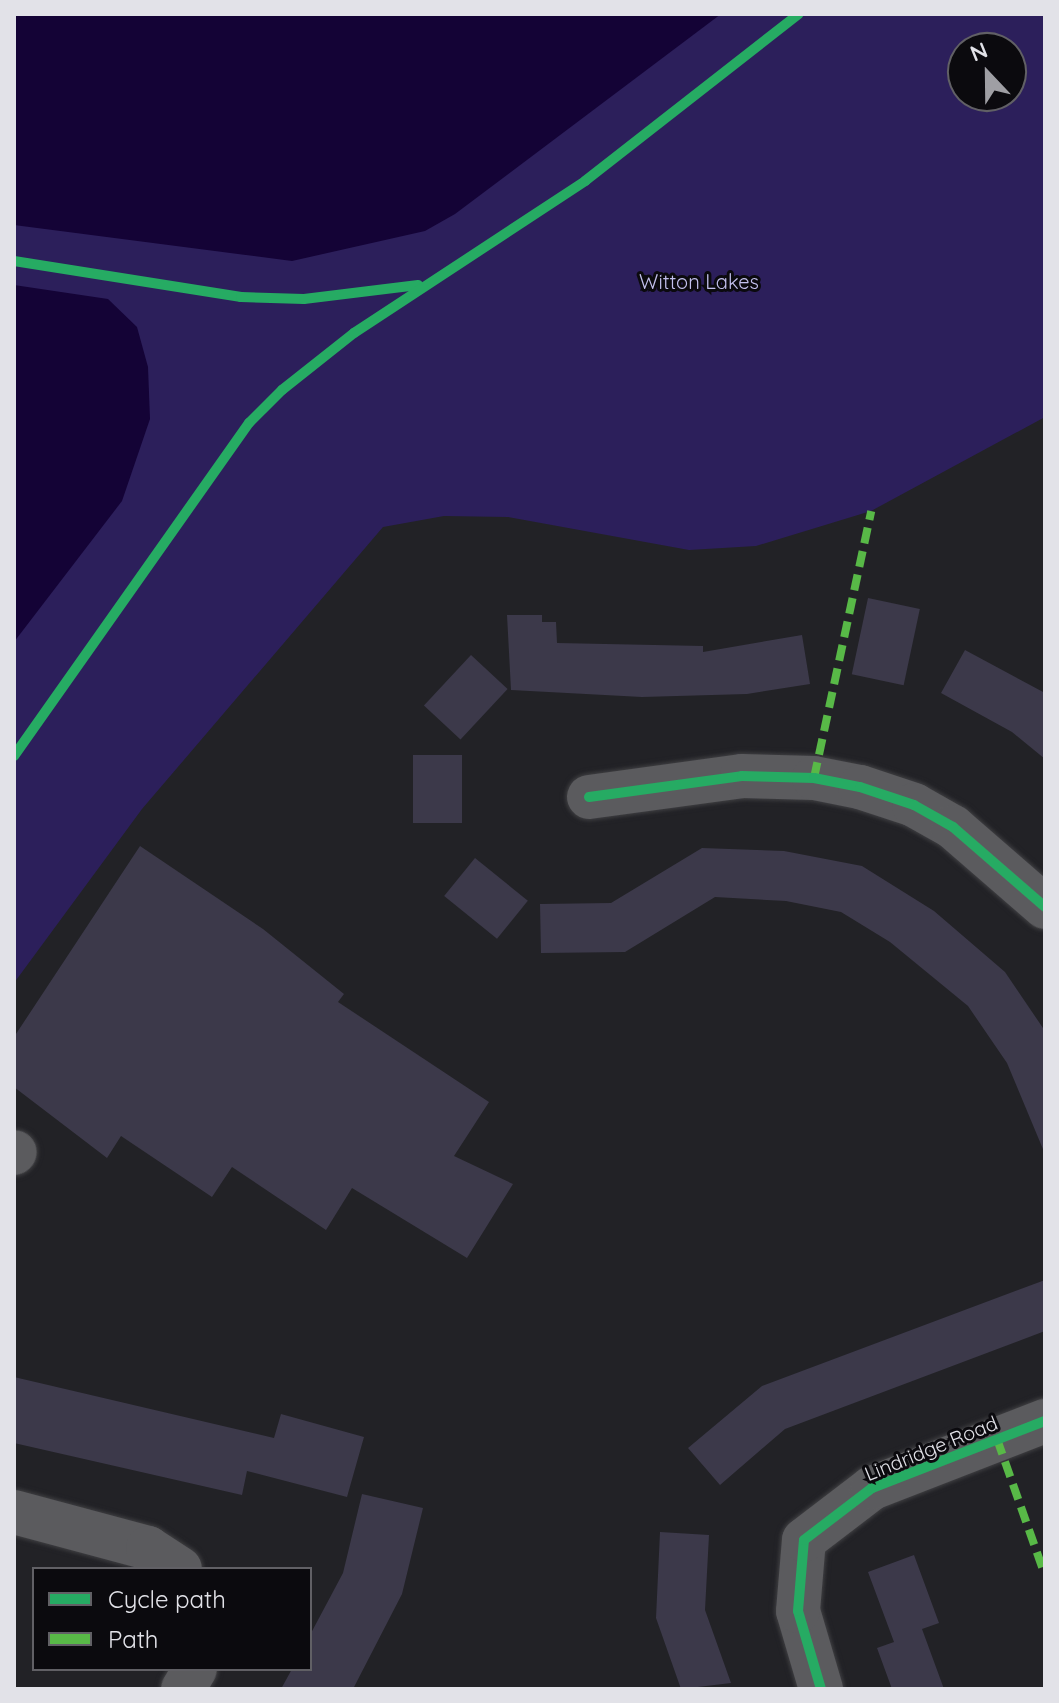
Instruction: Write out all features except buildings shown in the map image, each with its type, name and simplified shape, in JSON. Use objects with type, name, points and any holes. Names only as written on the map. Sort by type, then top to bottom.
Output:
[{"type":"street","points":[[589,797],[742,776],[814,778],[860,787],[914,805],[953,827],[1045,907]]},
{"type":"street","name":"Lindridge Road","points":[[821,1689],[798,1611],[804,1540],[872,1488],[1045,1421]]},
{"type":"street","points":[[14,1512],[148,1548],[177,1567]]},
{"type":"street","points":[[183,1689],[194,1671]]},
{"type":"green space","name":"Witton Lakes","points":[[14,14],[1045,14],[1045,417],[871,511],[756,546],[689,550],[508,517],[444,516],[383,527],[142,809],[14,983]]},
{"type":"shaded area","points":[[14,14],[721,14],[455,214],[425,231],[292,261],[14,225]]},
{"type":"shaded area","points":[[14,285],[108,299],[137,327],[148,367],[150,419],[122,501],[14,642]]},
{"type":"marked path","points":[[814,778],[871,511]]},
{"type":"marked path","points":[[997,1439],[1045,1575]]},
{"type":"cycle path","points":[[14,756],[249,423],[282,390],[354,333],[585,181],[799,14]]},
{"type":"cycle path","points":[[14,261],[241,297],[304,299],[418,285]]},
{"type":"cycle path","points":[[589,797],[742,776],[814,778],[860,787],[914,805],[953,827],[1045,907]]},
{"type":"cycle path","points":[[821,1689],[798,1611],[804,1540],[872,1488],[1045,1421]]}]
